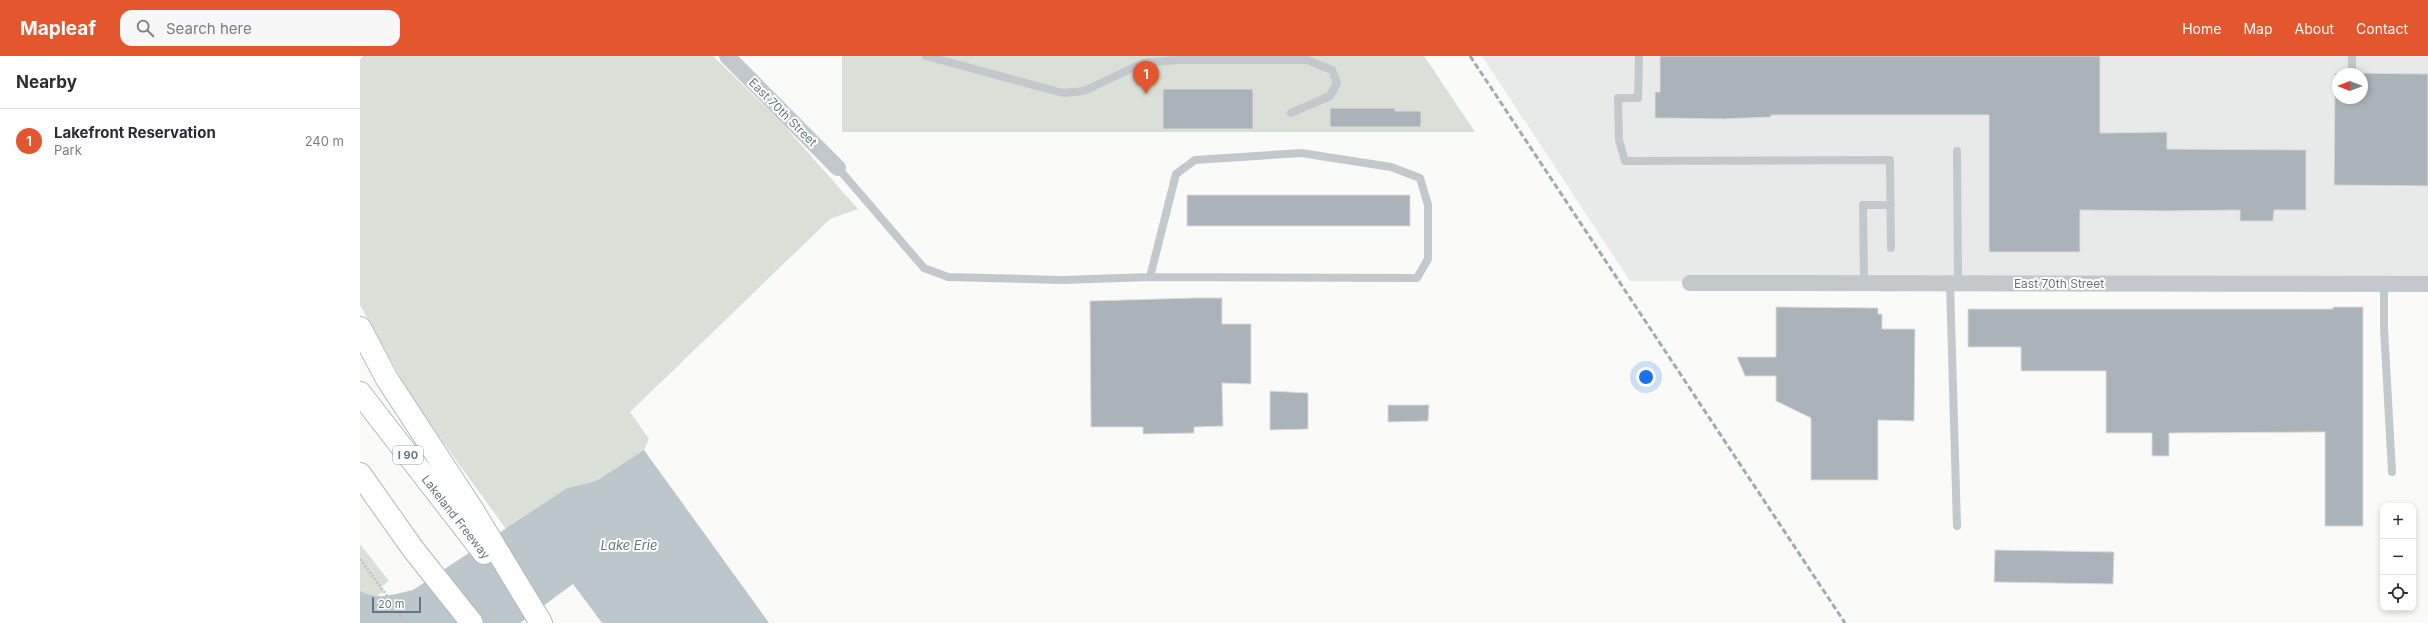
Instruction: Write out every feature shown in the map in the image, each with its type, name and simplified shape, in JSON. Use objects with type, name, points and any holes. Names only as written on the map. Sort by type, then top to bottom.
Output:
[{"type":"highway","points":[[360,328],[464,512],[541,623]]},
{"type":"highway","name":"Lakeland Freeway","points":[[360,393],[464,512],[538,623]]},
{"type":"highway","points":[[360,474],[413,548],[472,623]]},
{"type":"highway","points":[[360,498],[413,548]]},
{"type":"street","name":"East 70th Street","points":[[727,56],[838,168]]},
{"type":"street","name":"East 70th Street","points":[[1690,283],[2428,284]]},
{"type":"lane","points":[[926,56],[1063,94],[1084,92],[1144,64],[1178,60],[1307,60],[1332,70],[1337,83],[1330,96],[1291,113]]},
{"type":"lane","points":[[1639,56],[1638,98],[1618,98],[1619,140],[1625,161],[1890,160],[1891,248]]},
{"type":"lane","points":[[2352,56],[2352,68]]},
{"type":"lane","points":[[1957,151],[1954,283],[1957,526]]},
{"type":"lane","points":[[838,168],[924,268],[948,277],[1055,280],[1150,277],[1417,278],[1428,259],[1428,205],[1420,178],[1391,167],[1301,153],[1195,160],[1176,174],[1150,277]]},
{"type":"lane","points":[[1864,283],[1863,205],[1891,205]]},
{"type":"lane","points":[[2384,284],[2392,472]]},
{"type":"path","points":[[360,559],[407,623]]},
{"type":"shaded area","points":[[363,56],[713,56],[780,121],[858,209],[830,219],[630,412],[649,439],[644,450],[596,481],[567,488],[506,529],[414,402],[360,305],[360,60]]},
{"type":"shaded area","points":[[842,56],[1424,56],[1475,132],[842,132]]},
{"type":"shaded area","points":[[1482,56],[2428,56],[2428,284],[1630,281]]},
{"type":"shaded area","points":[[360,544],[389,581],[381,587],[384,591],[371,601],[360,595]]},
{"type":"water","name":"Lake Erie","points":[[644,450],[769,623],[602,623],[573,584],[520,623],[360,623],[360,591],[373,596],[386,596],[413,590],[567,488],[596,481]]},
{"type":"building","points":[[1660,56],[2100,56],[2100,133],[2167,132],[2167,149],[2306,150],[2306,210],[2274,210],[2273,221],[2240,221],[2240,210],[2080,210],[2080,252],[1989,252],[1989,115],[1771,115],[1771,117],[1724,119],[1655,118],[1655,92],[1660,92]]},
{"type":"building","points":[[2368,73],[2428,74],[2428,186],[2334,185],[2335,104],[2368,104]]},
{"type":"building","points":[[1163,89],[1253,89],[1253,129],[1163,129]]},
{"type":"building","points":[[1330,108],[1395,108],[1395,111],[1421,111],[1421,127],[1330,127]]},
{"type":"building","points":[[1187,195],[1410,195],[1410,226],[1187,226]]},
{"type":"building","points":[[1222,298],[1222,324],[1251,324],[1251,384],[1222,383],[1223,426],[1194,427],[1194,433],[1143,434],[1143,427],[1091,427],[1090,301]]},
{"type":"building","points":[[1776,307],[1878,308],[1878,314],[1882,314],[1882,329],[1915,329],[1914,421],[1878,420],[1878,480],[1811,480],[1811,418],[1776,401],[1776,376],[1745,376],[1737,357],[1776,357]]},
{"type":"building","points":[[2333,307],[2363,307],[2363,526],[2325,526],[2325,432],[2169,433],[2169,456],[2152,456],[2152,433],[2106,433],[2106,371],[2021,371],[2021,347],[1968,347],[1968,309],[2333,309]]},
{"type":"building","points":[[1270,391],[1308,393],[1308,429],[1270,430]]},
{"type":"building","points":[[1388,405],[1429,405],[1428,421],[1388,422]]},
{"type":"building","points":[[1995,550],[2114,552],[2113,584],[1994,582]]},
{"type":"railway","points":[[1470,56],[1845,623]]},
{"type":"place","name":"Lakefront Reservation","points":[[1146,94]]}]
